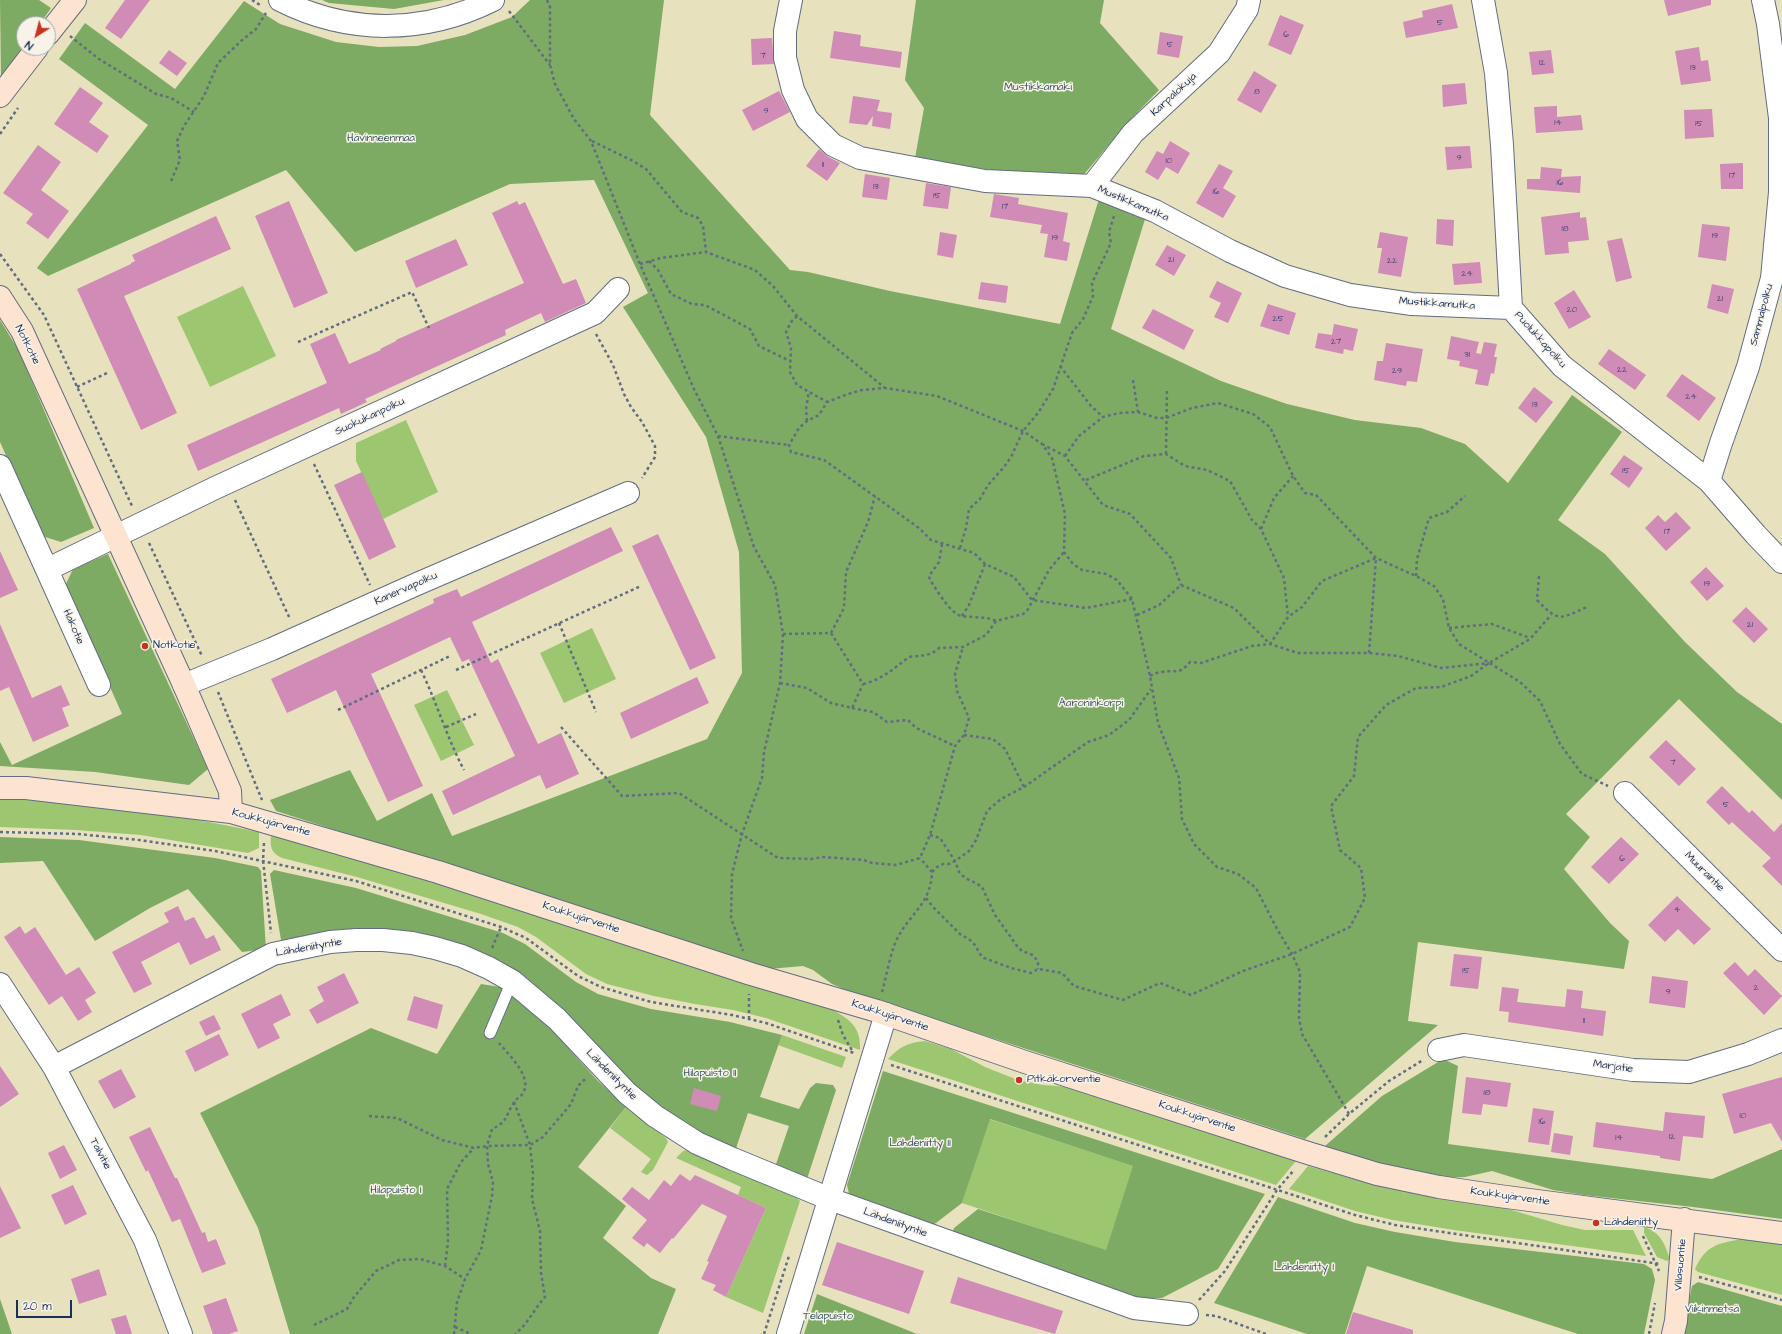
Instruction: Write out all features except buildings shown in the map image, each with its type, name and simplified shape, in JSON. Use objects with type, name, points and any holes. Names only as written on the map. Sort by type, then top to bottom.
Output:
[{"type":"street","points":[[56,24],[75,0]]},
{"type":"street","name":"Mustikkamutka","points":[[791,0],[786,31],[785,58],[793,90],[806,119],[833,145],[860,158],[985,181],[1092,186],[1155,211],[1230,251],[1285,276],[1350,295],[1412,304],[1511,308]]},
{"type":"street","name":"Karpalokuja","points":[[1092,186],[1133,133],[1219,53],[1247,9],[1249,0]]},
{"type":"street","name":"Puolukkapolku","points":[[1483,0],[1496,73],[1502,144],[1511,308],[1562,366],[1709,481],[1756,536],[1782,562]]},
{"type":"street","name":"Sammalpolku","points":[[1709,481],[1748,367],[1772,278],[1780,192],[1780,118],[1768,24],[1762,0]]},
{"type":"street","points":[[274,5],[326,19],[360,25],[389,27],[424,24],[450,18],[499,2]]},
{"type":"street","points":[[0,96],[31,56]]},
{"type":"street","name":"Suokukanpolku","points":[[116,535],[595,313],[618,289]]},
{"type":"street","name":"Notkotie","points":[[0,297],[22,331],[184,684],[230,791],[231,812]]},
{"type":"street","name":"Hakotie","points":[[0,466],[48,569],[99,685]]},
{"type":"street","name":"Kanervapolku","points":[[184,684],[298,637],[378,601],[628,494]]},
{"type":"street","points":[[48,569],[116,535]]},
{"type":"street","name":"Koukkujärventie","points":[[0,788],[26,788],[231,812],[438,872],[751,974],[882,1012],[1025,1062],[1377,1174],[1439,1187],[1782,1233]]},
{"type":"street","name":"Muuraintie","points":[[1625,793],[1782,950]]},
{"type":"street","name":"Lähdeniityntie","points":[[54,1067],[273,954],[330,942],[383,940],[435,948],[462,956],[489,968],[512,981],[557,1019],[627,1093],[655,1116],[681,1134],[733,1159],[830,1199],[1134,1308],[1187,1314]]},
{"type":"street","name":"Talvitie","points":[[0,984],[54,1067],[145,1240],[181,1334]]},
{"type":"street","points":[[788,1334],[830,1199],[882,1012]]},
{"type":"street","name":"Marjatie","points":[[1439,1050],[1464,1045],[1633,1070],[1689,1072],[1748,1054],[1782,1040]]},
{"type":"street","name":"Villasuontie","points":[[1673,1334],[1676,1321],[1684,1220]]},
{"type":"lane","points":[[490,1034],[512,981]]},
{"type":"path","points":[[548,0],[550,7],[550,65],[555,84],[574,119],[591,140],[640,264],[694,389],[718,436],[754,547],[775,585],[783,634],[780,683],[764,752],[762,778],[742,834],[732,874],[731,918],[751,974]]},
{"type":"path","points":[[499,2],[550,65]]},
{"type":"path","points":[[172,181],[180,160],[178,141],[184,126],[204,96],[218,64],[241,41],[256,29],[274,5]]},
{"type":"path","points":[[70,36],[99,58],[156,94],[171,98],[194,112]]},
{"type":"path","points":[[591,140],[646,169],[682,212],[698,218],[703,226],[706,252]]},
{"type":"path","points":[[960,548],[966,528],[969,509],[980,499],[988,484],[1011,457],[1022,431],[1038,413],[1053,389],[1072,333],[1083,319],[1093,296],[1092,283],[1110,243],[1109,232],[1121,197]]},
{"type":"path","points":[[640,264],[661,258],[706,252],[755,270],[773,286],[797,316],[885,388]]},
{"type":"path","points":[[649,261],[658,270],[671,294],[692,304],[705,305],[750,329],[759,346],[790,361]]},
{"type":"path","points":[[298,342],[412,292],[429,328]]},
{"type":"path","points":[[595,313],[594,329],[598,340],[613,365],[627,400],[642,422],[655,446],[655,457],[649,469],[628,494]]},
{"type":"path","points":[[797,316],[791,322],[786,332],[791,348],[790,372],[797,385],[809,390],[827,402]]},
{"type":"path","points":[[1060,366],[1091,406],[1103,417]]},
{"type":"path","points":[[77,387],[109,372]]},
{"type":"path","points":[[1133,380],[1138,412]]},
{"type":"path","points":[[789,445],[799,428],[807,421],[818,415],[827,402],[862,390],[885,388],[937,396],[1022,431],[1065,456],[1086,480],[1103,505],[1130,514],[1171,558],[1181,585],[1234,608],[1270,644]]},
{"type":"path","points":[[1166,388],[1166,454]]},
{"type":"path","points":[[807,421],[806,409],[809,390]]},
{"type":"path","points":[[1065,456],[1079,436],[1103,417],[1119,413],[1138,412],[1157,418],[1166,418],[1192,408],[1218,403],[1253,414],[1270,427],[1293,476],[1304,493],[1316,495],[1376,558],[1434,586],[1443,599],[1449,628],[1459,644],[1520,682],[1540,701],[1560,744],[1582,774],[1625,793]]},
{"type":"path","points":[[718,436],[789,445]]},
{"type":"path","points":[[942,544],[939,562],[929,576],[930,580],[954,613],[961,616],[987,617],[996,621],[1023,614],[1026,611],[1049,570],[1064,552],[1065,514],[1052,458],[1042,444]]},
{"type":"path","points":[[789,445],[792,452],[824,460],[919,528],[931,540],[974,553],[985,564],[1014,577],[1032,600],[1086,608],[1132,599]]},
{"type":"path","points":[[306,446],[378,601]]},
{"type":"path","points":[[1086,480],[1144,456],[1166,454],[1185,466],[1207,470],[1230,481],[1252,520],[1261,529],[1284,578],[1288,617]]},
{"type":"path","points":[[1261,529],[1274,498],[1293,476]]},
{"type":"path","points":[[227,483],[298,637]]},
{"type":"path","points":[[831,632],[844,608],[846,572],[868,522],[875,496]]},
{"type":"path","points":[[1416,576],[1417,559],[1429,518],[1447,512],[1465,496]]},
{"type":"path","points":[[1064,552],[1073,564],[1082,570],[1106,574],[1117,580],[1132,599],[1137,615],[1150,676],[1158,723],[1179,778],[1182,819],[1194,844],[1217,867],[1238,874],[1256,888],[1292,954],[1300,972],[1299,1018],[1302,1034],[1349,1114]]},
{"type":"path","points":[[1270,644],[1288,617],[1302,607],[1322,581],[1376,558]]},
{"type":"path","points":[[1369,653],[1376,558]]},
{"type":"path","points":[[961,616],[969,606],[985,564]]},
{"type":"path","points":[[1539,576],[1537,600],[1551,615],[1564,618],[1587,607]]},
{"type":"path","points":[[1137,615],[1159,605],[1181,585]]},
{"type":"path","points":[[456,670],[641,586]]},
{"type":"path","points":[[926,898],[961,935],[969,939],[976,946],[978,953],[984,958],[1011,968],[1031,973],[1038,969],[1062,973],[1074,986],[1123,1000],[1160,984],[1191,995],[1243,971],[1292,954],[1350,927],[1365,898],[1361,868],[1340,850],[1331,806],[1354,776],[1358,737],[1386,705],[1416,688],[1441,687],[1471,676],[1489,663],[1530,639],[1551,615]]},
{"type":"path","points":[[852,708],[863,684],[877,680],[897,668],[909,657],[925,656],[934,653],[939,648],[963,647],[986,635],[996,621]]},
{"type":"path","points":[[559,623],[596,712]]},
{"type":"path","points":[[1449,628],[1492,624],[1530,639]]},
{"type":"path","points":[[783,634],[831,632]]},
{"type":"path","points":[[831,632],[863,684]]},
{"type":"path","points":[[1150,676],[1162,672],[1177,673],[1184,670],[1190,662],[1201,663],[1252,646],[1270,644],[1298,653],[1369,653],[1398,656],[1442,668],[1489,663]]},
{"type":"path","points":[[920,858],[930,835],[955,746],[964,735],[969,718],[957,691],[955,674],[963,647]]},
{"type":"path","points":[[338,710],[450,656]]},
{"type":"path","points":[[421,670],[435,699],[455,752],[464,770]]},
{"type":"path","points":[[780,683],[807,688],[832,703],[873,712],[887,722],[908,720],[916,728],[955,746]]},
{"type":"path","points":[[882,1012],[896,939],[926,898],[931,886],[932,872],[937,866],[949,864],[968,851],[976,840],[987,811],[1001,799],[1024,787],[1088,742],[1109,735],[1129,720],[1151,689]]},
{"type":"path","points":[[446,727],[476,714]]},
{"type":"path","points":[[561,727],[622,796],[679,793],[778,858],[811,859],[823,857],[864,860],[872,863],[896,865],[920,858]]},
{"type":"path","points":[[964,735],[994,738],[1005,749],[1024,787]]},
{"type":"path","points":[[930,835],[940,838],[956,860],[959,872],[965,878],[976,883],[982,888],[995,915],[1017,946],[1022,951],[1033,955],[1038,962],[1038,969]]},
{"type":"path","points":[[920,858],[932,872]]},
{"type":"path","points":[[840,1000],[838,1018],[843,1034],[854,1052]]},
{"type":"path","points":[[454,1334],[458,1302],[465,1279],[481,1250],[492,1196],[493,1182],[488,1164],[487,1146],[492,1129],[503,1123],[514,1102],[524,1092],[526,1083],[520,1068],[490,1034]]},
{"type":"path","points":[[1187,1314],[1225,1271],[1277,1190],[1308,1153],[1349,1114],[1389,1081],[1439,1050]]},
{"type":"path","points":[[369,1116],[397,1118],[442,1140],[474,1148],[487,1146],[530,1145],[543,1137],[571,1104],[578,1086],[599,1065]]},
{"type":"path","points":[[514,1102],[530,1145],[533,1174],[532,1199],[540,1231],[541,1273],[545,1297],[524,1327],[515,1334]]},
{"type":"path","points":[[444,1266],[448,1242],[446,1189],[461,1162],[474,1148]]},
{"type":"path","points":[[1642,1235],[1655,1262]]},
{"type":"path","points":[[314,1325],[347,1309],[354,1297],[376,1271],[398,1260],[420,1258],[444,1266],[465,1279]]},
{"type":"path","points":[[1187,1314],[1216,1316],[1266,1334]]},
{"type":"path","points":[[455,1327],[471,1334]]},
{"type":"green space","points":[[0,0],[39,0],[51,8],[46,16],[16,16],[17,56],[1,78]]},
{"type":"green space","points":[[322,0],[444,0],[394,9],[329,3]]},
{"type":"green space","name":"Aaroninkorpi","points":[[530,0],[664,0],[650,115],[790,270],[808,272],[890,291],[1060,324],[1099,199],[1146,216],[1111,329],[1221,381],[1287,404],[1355,420],[1421,428],[1465,444],[1508,483],[1572,395],[1622,432],[1558,520],[1605,554],[1685,642],[1737,692],[1782,724],[1782,800],[1679,699],[1566,814],[1590,837],[1564,869],[1610,923],[1629,941],[1624,969],[1418,942],[1408,1021],[1438,1025],[1305,1139],[853,993],[832,984],[813,970],[803,966],[769,969],[276,811],[270,800],[350,770],[377,821],[432,793],[452,836],[707,739],[742,673],[739,552],[706,437],[623,307],[648,293],[594,180],[510,184],[355,252],[286,170],[48,276],[37,268],[148,125],[59,59],[85,23],[175,89],[244,1],[280,24],[336,42],[379,47],[417,46],[465,35],[512,17]]},
{"type":"green space","name":"Mustikkamäki","points":[[916,0],[1104,0],[1100,23],[1159,90],[1127,123],[1081,178],[998,171],[915,158],[924,108],[905,80]]},
{"type":"green space","points":[[243,286],[276,356],[210,387],[177,317]]},
{"type":"green space","points":[[0,320],[19,351],[94,528],[61,542],[42,536],[0,442]]},
{"type":"green space","points":[[406,420],[438,492],[383,519],[356,461],[356,443]]},
{"type":"green space","points":[[108,554],[208,769],[189,785],[95,772],[0,766],[0,742],[12,765],[122,714],[65,586],[73,569]]},
{"type":"green space","points":[[592,628],[616,679],[564,703],[540,653]]},
{"type":"green space","points":[[447,690],[474,745],[441,761],[414,705]]},
{"type":"green space","points":[[0,799],[65,802],[163,814],[227,825],[259,832],[259,848],[248,853],[141,835],[76,830],[0,827]]},
{"type":"green space","points":[[271,835],[419,877],[833,1010],[850,1021],[857,1030],[860,1050],[766,1018],[733,1010],[654,996],[607,984],[586,974],[536,937],[518,927],[481,914],[357,877],[282,858],[273,852]]},
{"type":"green space","points":[[0,837],[79,840],[215,858],[258,867],[261,871],[266,949],[242,952],[188,889],[150,908],[95,941],[43,861],[0,863]]},
{"type":"green space","name":"Hilapuisto II","points":[[274,870],[356,888],[503,933],[525,944],[576,982],[598,994],[651,1009],[730,1022],[782,1035],[760,1097],[799,1109],[810,1088],[816,1083],[833,1085],[836,1090],[807,1179],[775,1167],[789,1126],[748,1113],[735,1151],[702,1134],[655,1103],[456,947],[287,943],[281,940],[270,874]]},
{"type":"green space","name":"Hilapuisto I","points":[[481,984],[506,988],[537,1013],[597,1080],[626,1107],[578,1167],[626,1206],[603,1238],[651,1278],[676,1289],[658,1334],[290,1334],[258,1228],[200,1113],[371,1028],[437,1054]]},
{"type":"green space","points":[[782,1035],[846,1057],[842,1068],[778,1045]]},
{"type":"green space","points":[[925,1041],[951,1049],[985,1067],[1018,1080],[1043,1085],[1070,1087],[1296,1161],[1276,1185],[888,1059],[905,1046]]},
{"type":"green space","points":[[1443,1059],[1458,1066],[1448,1144],[1712,1179],[1782,1149],[1782,1219],[1553,1190],[1492,1171],[1465,1177],[1443,1178],[1381,1164],[1325,1146],[1382,1096]]},
{"type":"green space","name":"Lähdeniitty II","points":[[883,1071],[1265,1194],[1218,1269],[1162,1298],[1137,1298],[952,1234],[954,1228],[978,1209],[1106,1250],[1133,1166],[990,1119],[962,1203],[932,1226],[856,1200],[849,1194],[847,1185]]},
{"type":"green space","points":[[626,1107],[666,1138],[668,1142],[653,1170],[647,1175],[641,1172],[651,1159],[610,1128]]},
{"type":"green space","points":[[989,1119],[1134,1166],[1106,1251],[962,1203]]},
{"type":"green space","points":[[687,1150],[714,1163],[796,1197],[800,1201],[763,1313],[726,1297],[766,1208],[738,1195],[741,1187],[676,1158],[683,1151]]},
{"type":"green space","points":[[1308,1166],[1364,1182],[1410,1192],[1488,1203],[1562,1225],[1585,1230],[1633,1230],[1646,1256],[1454,1230],[1393,1220],[1355,1211],[1289,1189]]},
{"type":"green space","name":"Lähdeniitty I","points":[[1278,1197],[1355,1223],[1395,1232],[1455,1242],[1644,1264],[1652,1269],[1655,1280],[1644,1334],[1578,1334],[1367,1266],[1345,1334],[1307,1334],[1214,1303]]},
{"type":"green space","points":[[1644,1227],[1655,1232],[1662,1240],[1670,1259],[1667,1261],[1657,1257],[1644,1233]]},
{"type":"green space","points":[[1741,1239],[1782,1244],[1782,1295],[1698,1272],[1695,1269],[1703,1255],[1708,1250],[1725,1242]]},
{"type":"green space","name":"Viikinmetsä","points":[[1698,1282],[1782,1306],[1782,1334],[1683,1334],[1692,1286]]},
{"type":"green space","name":"Telapuisto","points":[[817,1294],[917,1334],[804,1334]]},
{"type":"green space","points":[[0,1299],[12,1334],[0,1334]]},
{"type":"place","name":"Notkotie","points":[[145,646]]},
{"type":"place","name":"Pitkäkorventie","points":[[1019,1080]]},
{"type":"place","name":"Lähdeniitty","points":[[1596,1223]]},
{"type":"park label","name":"Hävinneenmaa","points":[[381,139]]}]
